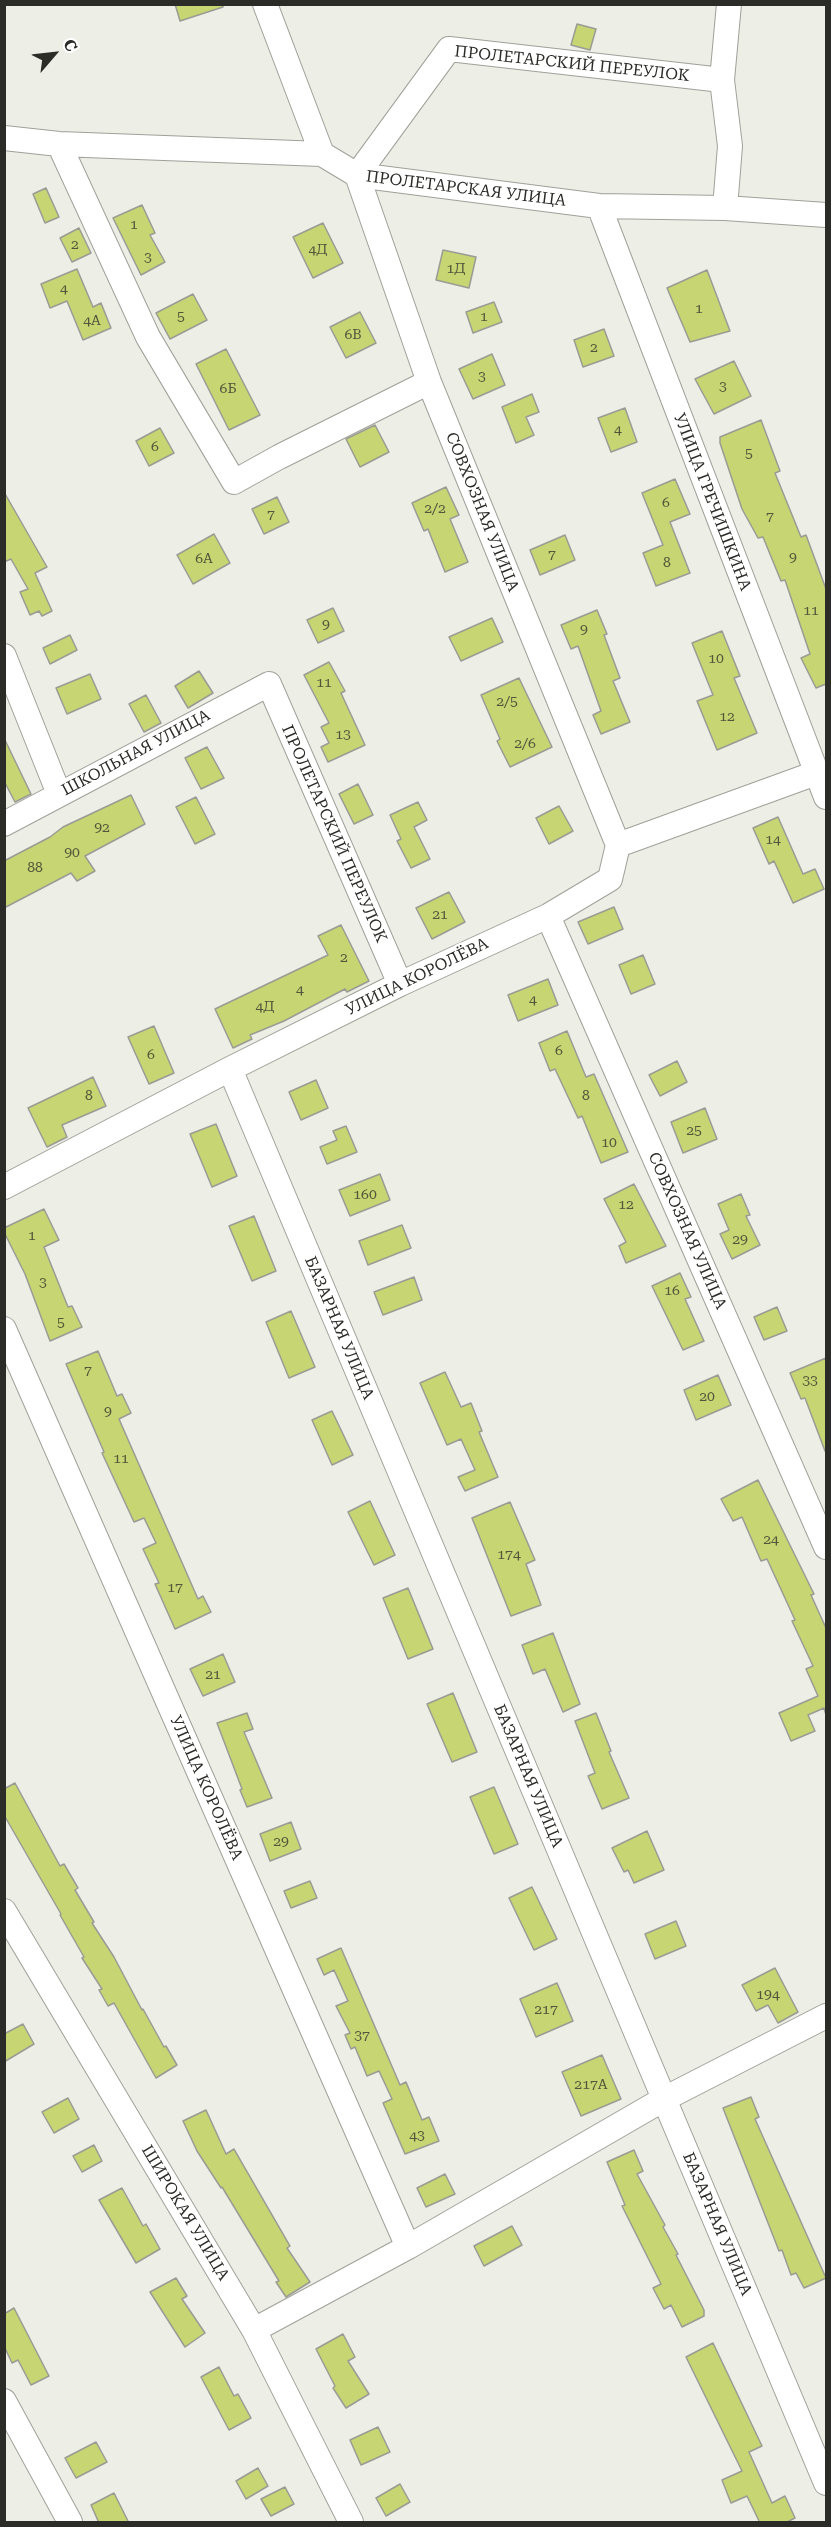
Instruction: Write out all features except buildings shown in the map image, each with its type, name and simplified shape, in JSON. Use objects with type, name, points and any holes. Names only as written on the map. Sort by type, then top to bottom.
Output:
[{"type":"street","points":[[265,4],[322,154]]},
{"type":"street","points":[[725,208],[730,146],[722,80],[729,4]]},
{"type":"street","name":"ПРОЛЕТАРСКИЙ ПЕРЕУЛОК","points":[[357,175],[449,49],[722,80]]},
{"type":"street","name":"ПРОЛЕТАРСКАЯ УЛИЦА","points":[[4,138],[59,144],[322,154],[357,175],[599,206],[725,208],[826,215]]},
{"type":"street","points":[[59,144],[148,337],[234,482],[429,382]]},
{"type":"street","name":"СОВХОЗНАЯ УЛИЦА","points":[[357,175],[429,382],[618,845]]},
{"type":"street","name":"УЛИЦА ГРЕЧИШКИНА","points":[[599,206],[826,797]]},
{"type":"street","points":[[4,656],[59,794]]},
{"type":"street","name":"ПРОЛЕТАРСКИЙ ПЕРЕУЛОК","points":[[269,684],[400,984]]},
{"type":"street","name":"ШКОЛЬНАЯ УЛИЦА","points":[[4,824],[269,684]]},
{"type":"street","points":[[618,845],[816,773]]},
{"type":"street","name":"УЛИЦА КОРОЛЁВА","points":[[4,1187],[230,1069],[400,984],[548,916],[610,879],[618,845]]},
{"type":"street","name":"СОВХОЗНАЯ УЛИЦА","points":[[548,916],[826,1547]]},
{"type":"street","name":"БАЗАРНАЯ УЛИЦА","points":[[230,1069],[826,2483]]},
{"type":"street","name":"УЛИЦА КОРОЛЁВА","points":[[4,1329],[408,2247]]},
{"type":"street","name":"ШИРОКАЯ УЛИЦА","points":[[4,1911],[255,2330],[351,2523]]},
{"type":"street","points":[[255,2330],[408,2247],[664,2099],[826,2016]]},
{"type":"street","points":[[4,2401],[70,2523]]}]
